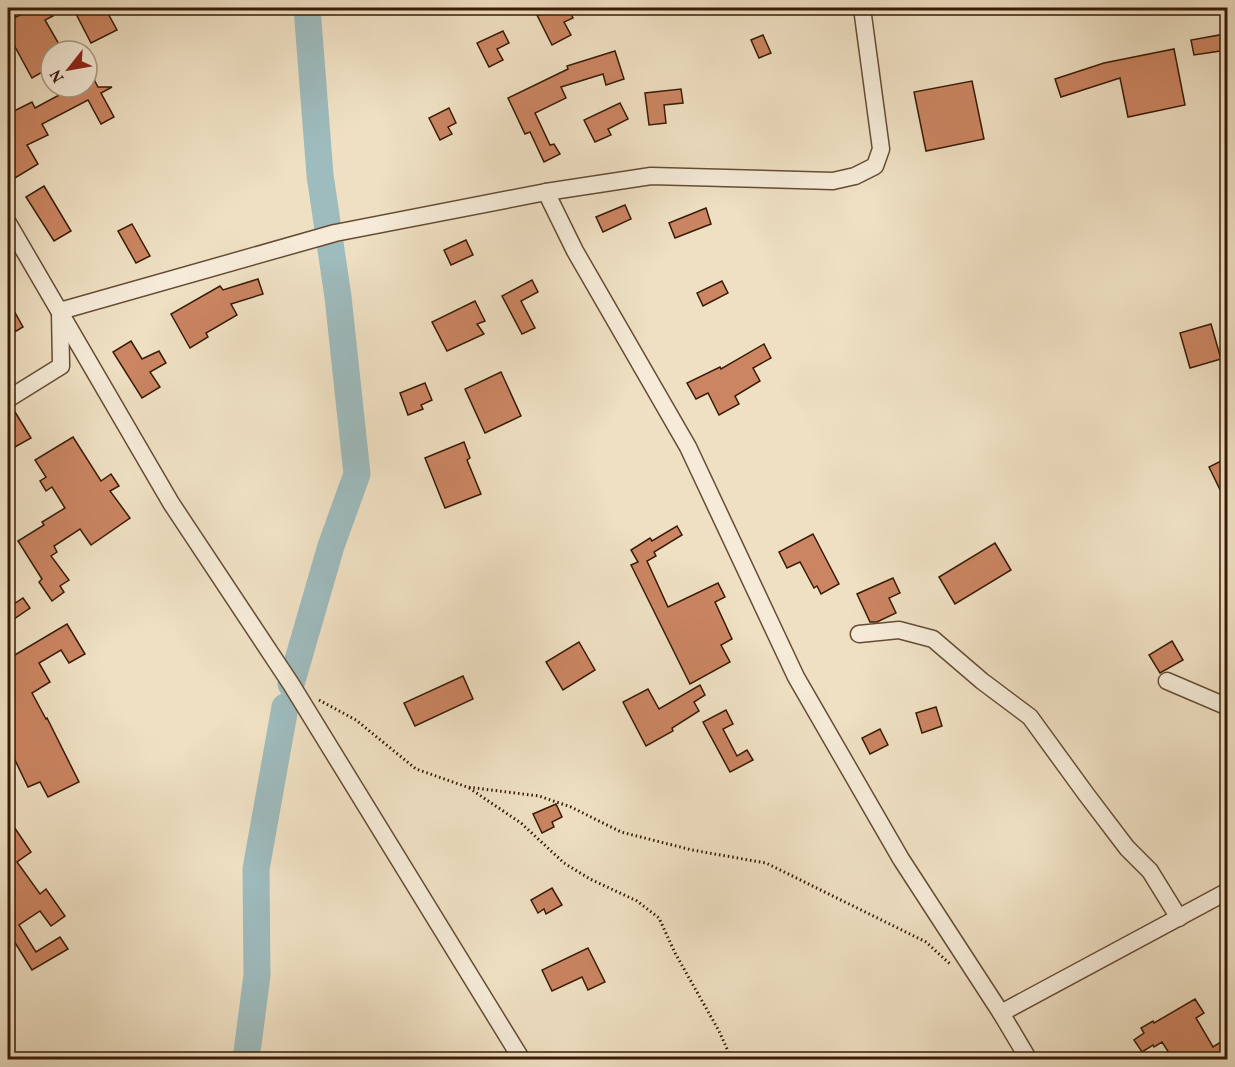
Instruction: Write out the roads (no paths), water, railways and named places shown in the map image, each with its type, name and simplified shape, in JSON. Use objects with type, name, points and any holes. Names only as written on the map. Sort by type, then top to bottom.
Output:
[{"type":"street","points":[[60,311],[314,238],[546,192],[651,176],[833,181],[855,176],[875,166],[881,149],[862,8]]},
{"type":"street","points":[[546,192],[575,251],[688,447],[796,676],[901,859],[1029,1059]]},
{"type":"street","points":[[8,223],[171,503],[291,684],[522,1059]]},
{"type":"street","points":[[8,399],[61,366],[60,311]]},
{"type":"street","points":[[859,634],[899,630],[933,639],[982,681],[1030,717],[1127,848],[1150,871],[1179,918]]},
{"type":"street","points":[[1167,681],[1227,707]]},
{"type":"street","points":[[1001,1013],[1227,891]]},
{"type":"waterway","points":[[291,684],[331,546],[357,474],[338,297],[320,175],[307,8]]},
{"type":"waterway","points":[[246,1060],[257,975],[256,869],[285,707]]}]
